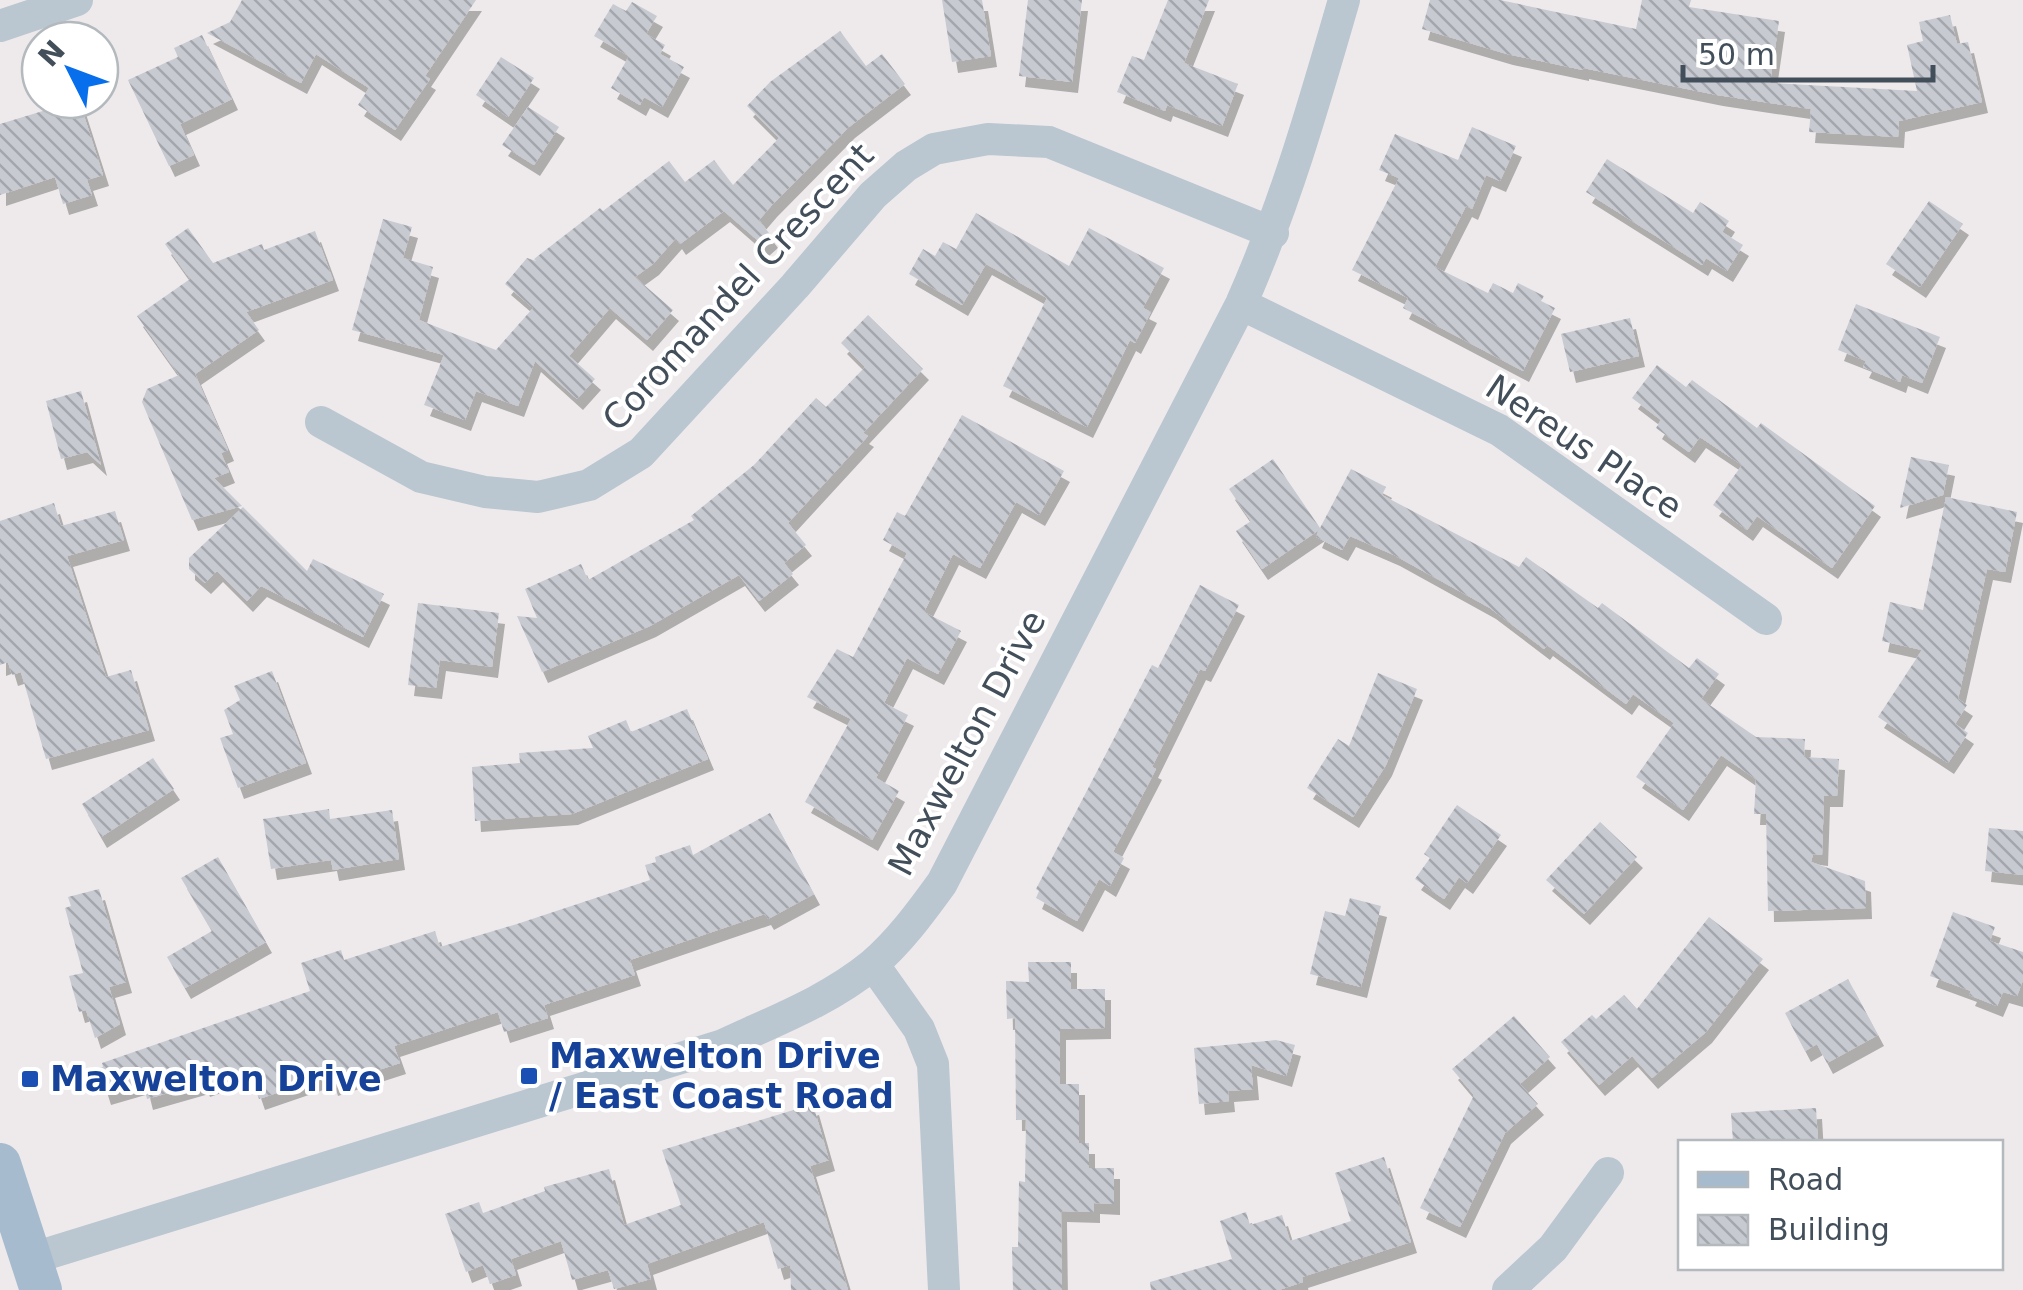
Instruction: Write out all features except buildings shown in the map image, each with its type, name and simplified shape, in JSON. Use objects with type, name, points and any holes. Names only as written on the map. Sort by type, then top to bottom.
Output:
[{"type":"main road","points":[[0,1164],[36,1275]]},
{"type":"street","points":[[0,26],[76,0]]},
{"type":"street","name":"Maxwelton Drive","points":[[36,1275],[722,1045],[812,1003],[873,964],[942,883],[1242,304],[1273,233],[1300,155],[1344,0]]},
{"type":"street","name":"Coromandel Crescent","points":[[321,422],[421,477],[453,485],[538,497],[589,485],[641,454],[873,195],[906,166],[934,149],[988,139],[1049,142],[1273,233]]},
{"type":"street","name":"Nereus Place","points":[[1242,304],[1500,430],[1766,620]]},
{"type":"street","points":[[873,964],[919,1030],[933,1064],[944,1290]]},
{"type":"street","points":[[1508,1290],[1553,1248],[1608,1174]]},
{"type":"place","name":"Maxwelton Drive / East Coast Road","points":[[529,1076]]},
{"type":"place","name":"Maxwelton Drive","points":[[30,1079]]}]
